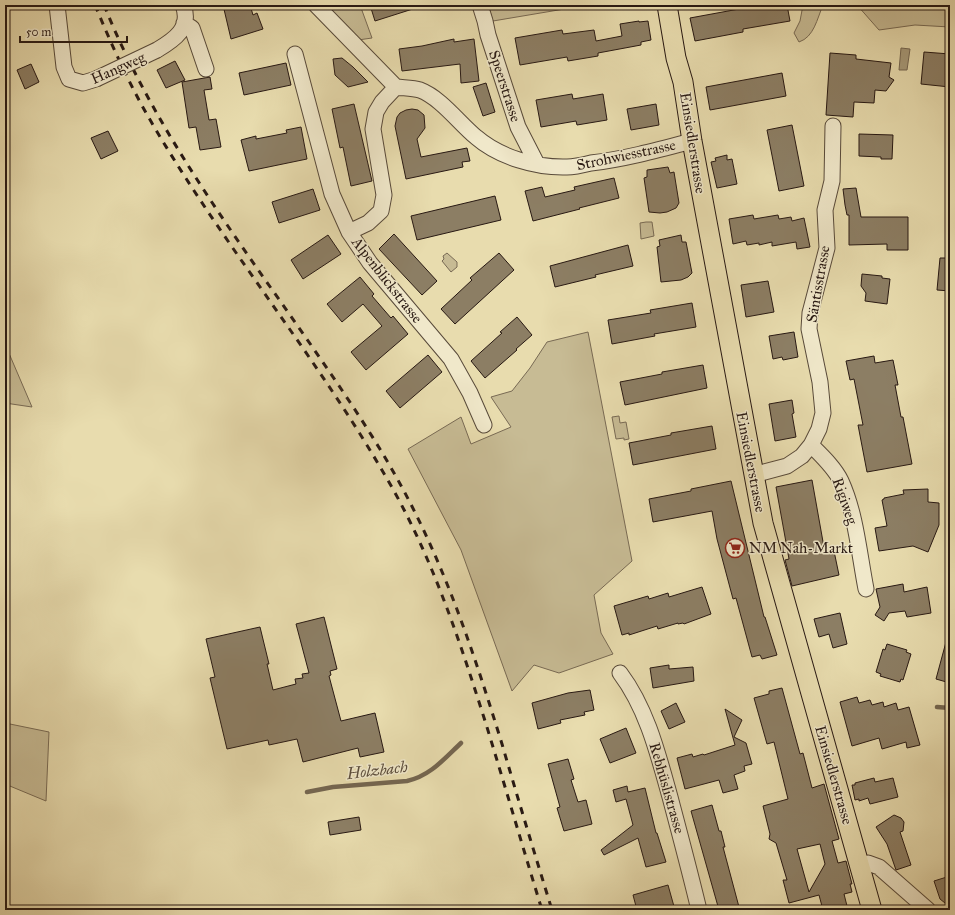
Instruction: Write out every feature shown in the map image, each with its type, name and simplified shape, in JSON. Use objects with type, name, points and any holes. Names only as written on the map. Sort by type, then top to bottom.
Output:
[{"type":"main road","name":"Einsiedlerstrasse","points":[[666,5],[676,58],[683,82],[692,141],[763,523],[872,910]]},
{"type":"street","name":"Hangweg","points":[[57,5],[64,67],[70,79],[83,83],[96,80],[157,50],[174,39],[184,23]]},
{"type":"street","points":[[183,5],[185,11],[184,23],[192,28],[206,69]]},
{"type":"street","points":[[316,5],[396,87],[382,102],[376,112],[373,129],[384,195],[380,211],[368,223],[349,232]]},
{"type":"street","name":"Speerstrasse","points":[[480,5],[488,35],[518,127],[537,164]]},
{"type":"street","name":"Alpenblickstrasse","points":[[295,54],[332,194],[349,232],[370,264],[451,359],[470,393],[484,425]]},
{"type":"street","name":"Strohwiesstrasse","points":[[396,87],[420,90],[437,100],[476,138],[488,146],[515,159],[537,164],[567,167],[597,163],[692,141]]},
{"type":"street","name":"Säntisstrasse","points":[[753,474],[787,466],[802,456],[811,445],[819,429],[823,413],[820,382],[809,329],[810,313],[827,248],[825,210],[832,181],[833,126]]},
{"type":"street","name":"Rigiweg","points":[[811,445],[832,466],[841,480],[853,518],[866,589]]},
{"type":"street","name":"Rebhüslistrasse","points":[[620,673],[631,687],[654,740],[689,867],[699,910]]},
{"type":"street","points":[[860,865],[868,863],[879,867],[928,910]]},
{"type":"shaded area","points":[[323,5],[360,5],[372,38],[358,40]]},
{"type":"shaded area","points":[[488,5],[588,5],[493,21]]},
{"type":"shaded area","points":[[803,5],[823,5],[812,32],[804,40],[799,42],[794,33],[800,21]]},
{"type":"shaded area","points":[[857,5],[950,5],[950,27],[915,25],[879,30]]},
{"type":"shaded area","points":[[901,48],[910,49],[907,70],[899,70]]},
{"type":"shaded area","points":[[652,222],[654,236],[641,239],[640,223]]},
{"type":"shaded area","points":[[447,253],[457,262],[457,267],[451,272],[442,261],[444,259],[443,256]]},
{"type":"shaded area","points":[[588,332],[632,561],[594,595],[601,633],[613,654],[559,673],[534,665],[512,691],[461,550],[408,449],[461,417],[471,444],[511,427],[491,397],[512,391],[530,368],[547,342]]},
{"type":"shaded area","points":[[5,344],[32,407],[5,403]]},
{"type":"shaded area","points":[[619,416],[620,423],[626,422],[629,439],[616,439],[612,417]]},
{"type":"shaded area","points":[[5,723],[49,732],[46,801],[5,784]]},
{"type":"building","points":[[223,5],[250,5],[253,15],[257,13],[263,29],[231,39]]},
{"type":"building","points":[[370,5],[418,5],[419,7],[375,21]]},
{"type":"building","points":[[738,5],[787,5],[790,21],[743,29],[743,32],[695,41],[690,18],[739,9]]},
{"type":"building","points":[[648,21],[651,40],[641,42],[641,45],[598,53],[598,56],[568,61],[567,57],[520,65],[515,38],[562,30],[563,34],[594,30],[596,41],[622,36],[620,24]]},
{"type":"building","points":[[454,39],[454,42],[474,39],[479,81],[461,83],[460,64],[402,71],[399,49]]},
{"type":"building","points":[[924,52],[950,54],[950,87],[921,84]]},
{"type":"building","points":[[830,53],[856,55],[856,59],[891,63],[889,77],[894,80],[886,91],[875,90],[874,103],[854,102],[853,117],[826,115]]},
{"type":"building","points":[[342,58],[368,82],[348,87],[335,75],[333,59]]},
{"type":"building","points":[[175,61],[185,80],[166,88],[157,70]]},
{"type":"building","points":[[286,63],[291,85],[244,95],[239,73]]},
{"type":"building","points":[[31,64],[39,82],[25,89],[17,70]]},
{"type":"building","points":[[782,73],[786,96],[710,110],[706,87]]},
{"type":"building","points":[[210,77],[212,89],[204,90],[209,120],[216,119],[221,147],[200,150],[196,127],[189,128],[182,82]]},
{"type":"building","points":[[486,83],[495,112],[483,116],[473,87]]},
{"type":"building","points":[[572,94],[573,99],[603,94],[607,120],[577,125],[576,121],[541,127],[536,100]]},
{"type":"building","points":[[354,104],[372,181],[351,186],[343,147],[340,148],[332,109]]},
{"type":"building","points":[[656,104],[659,125],[631,130],[627,109]]},
{"type":"building","points":[[412,109],[418,110],[424,115],[425,128],[417,139],[421,157],[467,148],[470,161],[462,162],[463,167],[406,179],[395,126],[397,117],[400,113]]},
{"type":"building","points":[[792,125],[804,186],[779,191],[767,130]]},
{"type":"building","points":[[301,127],[307,159],[249,171],[241,140],[256,136],[256,139],[287,133],[286,130]]},
{"type":"building","points":[[108,131],[118,151],[101,159],[91,138]]},
{"type":"building","points":[[859,134],[893,135],[892,159],[859,156]]},
{"type":"building","points":[[727,155],[727,160],[732,159],[737,184],[717,188],[711,162],[716,161],[715,158]]},
{"type":"building","points":[[668,167],[670,173],[674,172],[679,203],[676,208],[667,212],[649,212],[644,178],[647,177],[647,170]]},
{"type":"building","points":[[614,178],[619,198],[533,221],[525,191],[542,187],[545,197],[575,190],[574,187]]},
{"type":"building","points":[[856,188],[861,217],[908,217],[908,250],[887,250],[887,244],[849,245],[849,215],[847,215],[843,189]]},
{"type":"building","points":[[313,189],[320,210],[279,223],[272,202]]},
{"type":"building","points":[[495,196],[501,220],[417,240],[411,216]]},
{"type":"building","points":[[753,215],[754,219],[778,215],[779,219],[791,217],[792,221],[804,218],[810,247],[797,249],[796,242],[772,246],[772,242],[759,245],[759,243],[747,245],[746,241],[733,244],[729,219]]},
{"type":"building","points":[[394,234],[437,281],[422,295],[379,249]]},
{"type":"building","points":[[328,235],[341,254],[303,279],[291,260]]},
{"type":"building","points":[[681,235],[682,242],[686,242],[692,273],[688,277],[681,280],[661,282],[657,247],[660,246],[659,240]]},
{"type":"building","points":[[628,245],[633,266],[555,287],[550,266]]},
{"type":"building","points":[[499,253],[514,270],[455,324],[441,309],[472,280],[470,278]]},
{"type":"building","points":[[940,258],[950,258],[950,291],[937,290]]},
{"type":"building","points":[[862,274],[882,276],[882,278],[890,279],[887,304],[865,301],[866,293],[861,286]]},
{"type":"building","points":[[360,277],[374,294],[372,296],[391,318],[393,316],[408,334],[366,370],[351,352],[382,326],[363,304],[342,322],[327,304]]},
{"type":"building","points":[[768,281],[774,312],[746,317],[741,285]]},
{"type":"building","points":[[692,303],[696,327],[654,334],[655,336],[612,344],[608,320],[651,313],[650,310]]},
{"type":"building","points":[[517,317],[532,335],[485,378],[471,361]]},
{"type":"building","points":[[794,332],[798,357],[783,360],[782,357],[773,359],[769,336]]},
{"type":"building","points":[[428,355],[442,372],[400,408],[386,391]]},
{"type":"building","points":[[874,356],[875,363],[893,360],[898,385],[895,385],[912,464],[867,472],[858,425],[863,425],[854,379],[850,380],[846,361]]},
{"type":"building","points":[[703,365],[707,388],[625,405],[620,382],[662,374],[662,372]]},
{"type":"building","points":[[792,400],[794,413],[792,414],[796,437],[775,441],[769,404]]},
{"type":"building","points":[[712,426],[716,449],[633,465],[629,443],[671,435],[671,433]]},
{"type":"building","points":[[812,480],[825,553],[834,551],[839,575],[792,586],[785,560],[789,559],[776,487]]},
{"type":"building","points":[[731,481],[764,617],[777,655],[762,659],[760,655],[752,657],[736,598],[733,599],[717,539],[712,511],[653,522],[649,499]]},
{"type":"building","points":[[928,489],[928,502],[939,503],[939,525],[928,552],[913,546],[879,551],[875,528],[887,526],[882,500],[884,498],[904,494],[903,490]]},
{"type":"building","points":[[903,584],[904,592],[927,587],[931,613],[907,617],[905,611],[889,613],[884,621],[875,615],[880,607],[876,589]]},
{"type":"building","points":[[702,587],[711,614],[684,624],[678,623],[658,629],[657,626],[629,635],[629,633],[622,635],[614,606],[648,596],[649,599],[668,593],[669,597]]},
{"type":"building","points":[[840,613],[847,644],[833,648],[829,634],[819,637],[814,619]]},
{"type":"building","points":[[324,617],[337,669],[330,671],[331,675],[329,676],[341,721],[375,713],[384,752],[360,757],[358,748],[303,762],[297,739],[269,745],[268,740],[227,749],[210,678],[215,677],[206,639],[260,627],[269,664],[267,664],[273,690],[296,684],[295,679],[303,678],[302,674],[309,673],[296,624]]},
{"type":"building","points":[[946,642],[950,642],[950,683],[936,679]]},
{"type":"building","points":[[887,644],[907,650],[906,652],[911,654],[903,680],[901,679],[900,682],[880,676],[881,674],[876,672],[883,649],[885,650]]},
{"type":"building","points":[[669,665],[669,669],[693,667],[694,681],[653,688],[650,668]]},
{"type":"building","points":[[782,688],[800,754],[803,753],[812,788],[824,784],[839,839],[832,841],[838,863],[846,861],[852,884],[850,884],[852,892],[844,894],[848,910],[823,910],[819,895],[789,903],[783,880],[787,880],[776,843],[769,839],[770,834],[763,806],[788,799],[774,742],[767,744],[754,698],[769,694],[769,691]],"holes":[[[820,844],[825,864],[809,892],[797,849]]]},
{"type":"building","points":[[590,690],[594,710],[584,712],[585,715],[560,720],[561,723],[538,729],[532,703],[568,693]]},
{"type":"building","points":[[857,697],[859,703],[870,700],[872,705],[883,702],[884,707],[896,703],[898,710],[909,707],[920,745],[907,748],[906,742],[882,749],[879,738],[852,746],[840,702]]},
{"type":"building","points":[[676,703],[685,722],[669,729],[661,711]]},
{"type":"building","points":[[725,709],[742,720],[734,737],[746,743],[752,764],[744,766],[745,771],[734,775],[738,789],[723,793],[719,780],[685,789],[677,758],[692,754],[693,757],[704,755],[735,745]]},
{"type":"building","points":[[626,728],[636,753],[610,763],[600,739]]},
{"type":"building","points":[[568,759],[574,779],[571,780],[578,802],[586,800],[592,824],[564,831],[557,808],[560,807],[548,764]]},
{"type":"building","points":[[874,778],[875,782],[893,778],[898,797],[870,804],[868,798],[859,801],[859,799],[855,800],[852,785]]},
{"type":"building","points":[[627,786],[628,792],[645,788],[656,833],[666,862],[646,867],[638,838],[604,855],[601,850],[633,825],[626,799],[616,802],[613,790]]},
{"type":"building","points":[[712,805],[719,831],[721,831],[725,847],[723,847],[739,907],[729,910],[719,910],[691,811]]},
{"type":"building","points":[[894,815],[901,818],[904,822],[903,831],[900,832],[911,865],[896,870],[887,844],[876,827]]},
{"type":"building","points":[[359,817],[361,830],[330,835],[328,822]]},
{"type":"building","points":[[950,876],[950,907],[940,899],[934,881]]},
{"type":"building","points":[[668,885],[675,910],[637,910],[633,895]]},
{"type":"waterway","name":"Holzbach","points":[[937,707],[950,708]]},
{"type":"waterway","name":"Holzbach","points":[[307,792],[333,787],[407,781],[415,779],[430,771],[443,761],[461,743]]},
{"type":"railway","points":[[95,5],[131,85],[174,160],[205,208],[334,394],[365,442],[409,519],[435,576],[457,635],[486,724],[542,910]]},
{"type":"railway","points":[[104,5],[124,51],[171,138],[225,222],[354,408],[412,505],[456,606],[480,674],[552,910]]},
{"type":"place","name":"NM Nah-Markt","points":[[735,548]]}]
